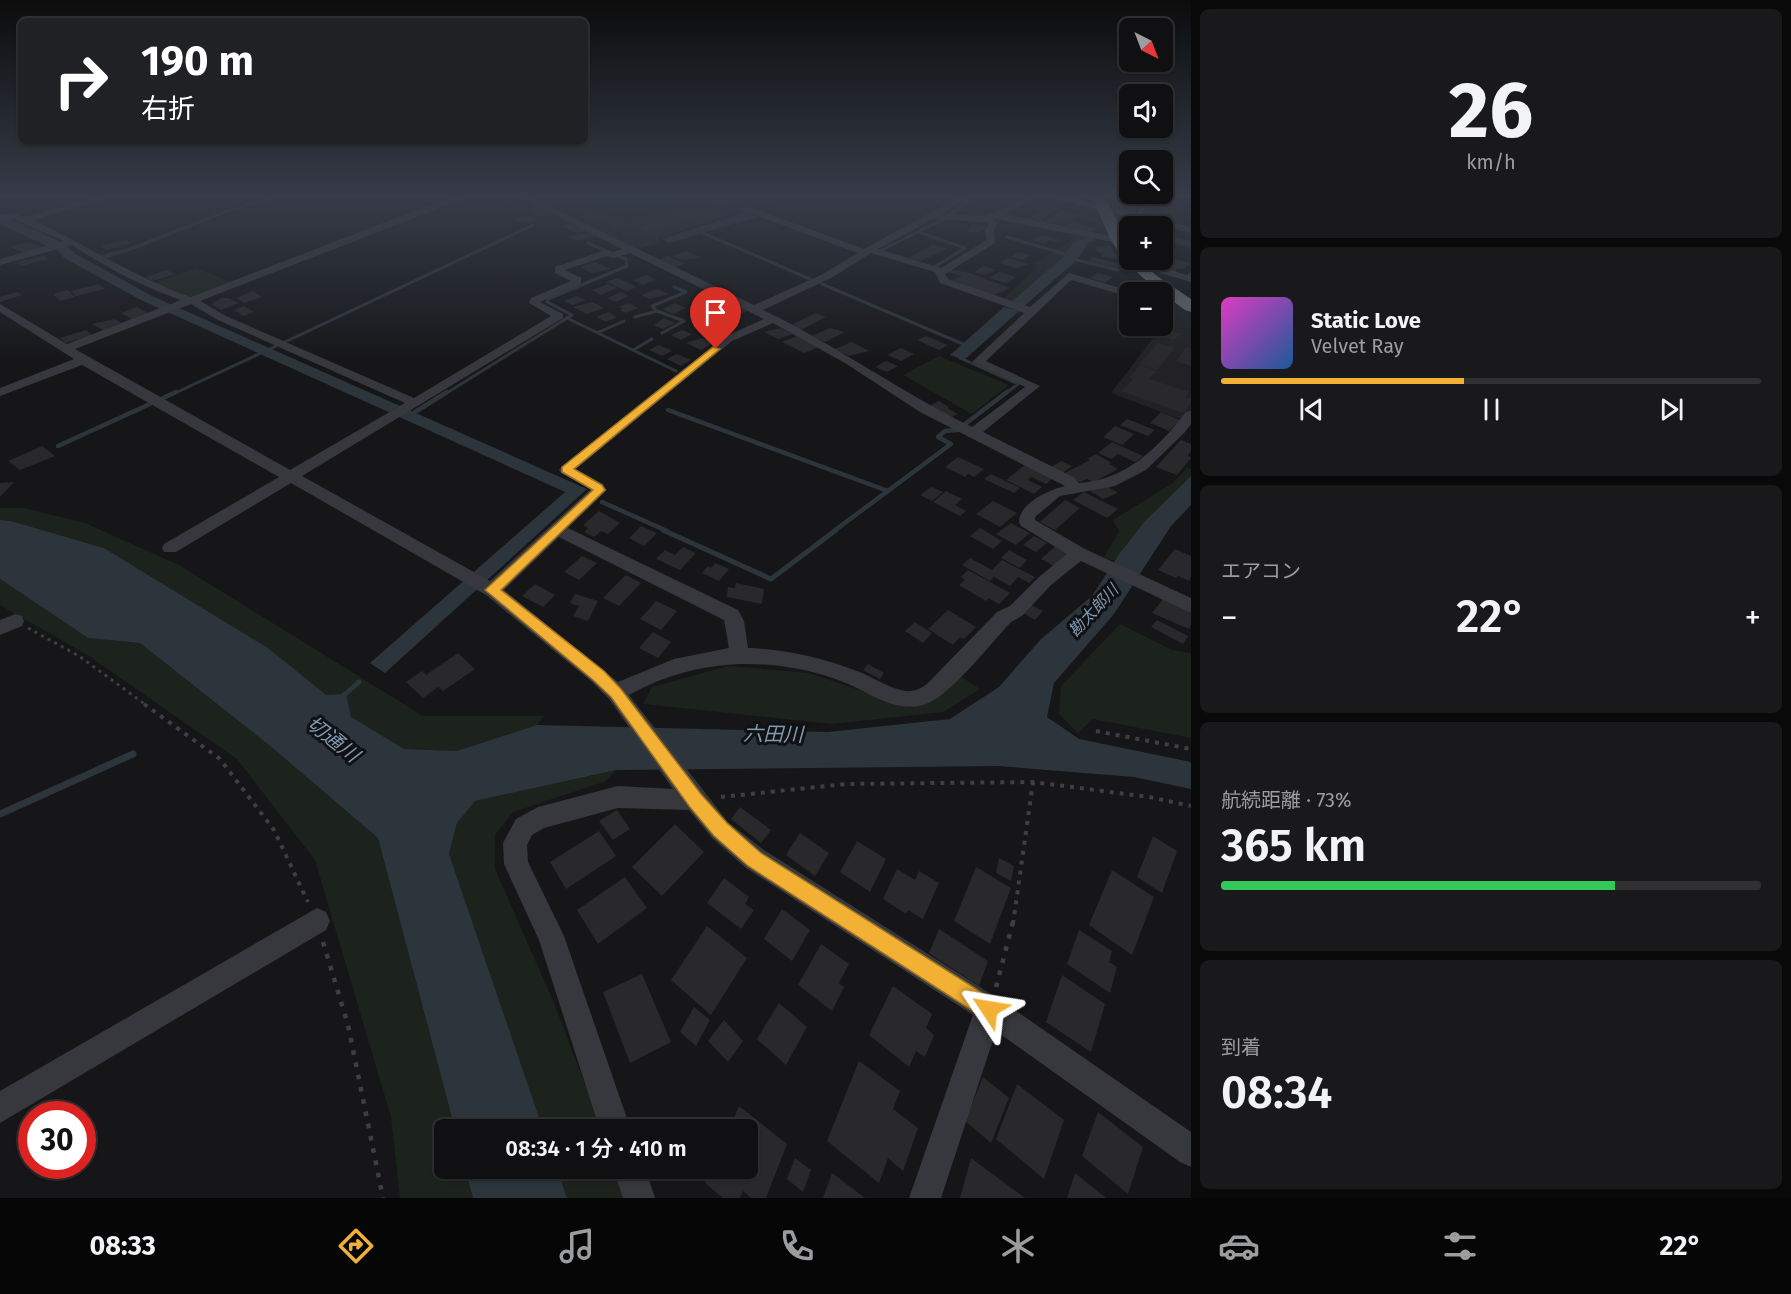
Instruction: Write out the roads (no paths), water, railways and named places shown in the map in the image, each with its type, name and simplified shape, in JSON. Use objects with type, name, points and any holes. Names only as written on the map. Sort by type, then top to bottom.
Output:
[{"type":"highway","points":[[1142,270],[1153,282]]},
{"type":"highway","points":[[1173,300],[1191,307]]},
{"type":"street","points":[[0,262],[38,252]]},
{"type":"street","points":[[84,252],[185,303],[412,405]]},
{"type":"street","points":[[65,349],[317,252]]},
{"type":"street","points":[[170,548],[559,316],[534,303],[535,300],[577,282],[559,269],[606,253],[614,255],[623,252]]},
{"type":"street","points":[[637,252],[849,360],[925,409],[1070,481],[1074,488]]},
{"type":"street","points":[[753,310],[810,285],[869,252],[941,271],[973,252]]},
{"type":"street","points":[[1163,270],[1191,279]]},
{"type":"street","points":[[941,271],[944,281],[1030,311]]},
{"type":"street","points":[[973,433],[1034,386],[978,362],[1030,311],[1069,276],[1119,291]]},
{"type":"street","points":[[2,310],[83,360],[293,476],[489,589],[599,676],[620,699],[720,830],[755,859],[989,1009],[1191,1151]]},
{"type":"street","points":[[489,589],[599,490],[598,487],[566,470],[728,339],[772,319]]},
{"type":"street","points":[[0,392],[83,360]]},
{"type":"street","points":[[1191,415],[1180,431],[1147,465],[1113,481],[1055,492],[1027,515],[1027,522],[1079,553],[1191,606]]},
{"type":"street","points":[[557,530],[731,615],[735,621],[739,655]]},
{"type":"street","points":[[620,699],[643,677],[710,658],[739,655],[815,664],[890,694],[907,699],[922,698],[934,690],[1004,617],[1016,611],[1045,580],[1079,553]]},
{"type":"street","points":[[612,1119],[551,936],[516,864],[515,843],[524,826],[538,818],[618,797],[693,797]]},
{"type":"street","points":[[0,1108],[317,921]]},
{"type":"street","points":[[925,1198],[989,1009]]},
{"type":"street","points":[[633,1179],[639,1198]]},
{"type":"water","points":[[59,252],[73,252],[152,296],[587,489],[385,673],[370,663],[565,492],[141,300],[64,258]]},
{"type":"water","points":[[113,252],[127,252],[106,258],[102,255]]},
{"type":"water","points":[[1067,252],[1082,252],[1077,260],[1023,307],[1010,303]]},
{"type":"water","points":[[1004,307],[1019,311],[964,360],[950,355]]},
{"type":"water","points":[[1191,476],[1191,505],[1171,526],[1114,614],[1054,683],[1047,717],[1079,739],[1191,762],[1191,789],[1134,777],[999,766],[616,770],[475,801],[457,823],[449,854],[540,1119],[452,1119],[378,838],[269,745],[140,643],[88,638],[0,579],[0,520],[11,521],[104,548],[268,648],[326,695],[346,694],[351,717],[404,749],[457,751],[537,725],[828,732],[950,719],[999,687],[1041,639],[1092,596],[1120,553],[1145,521]]},
{"type":"water","points":[[468,1179],[560,1179],[567,1198],[473,1198]]},
{"type":"waterway","points":[[285,342],[476,252]]},
{"type":"waterway","points":[[747,252],[810,279]]},
{"type":"waterway","points":[[936,266],[959,252]]},
{"type":"waterway","points":[[1058,252],[1065,254]]},
{"type":"waterway","points":[[567,318],[572,315],[547,302],[548,299],[627,266],[626,259],[620,257]]},
{"type":"waterway","points":[[1077,260],[1118,270]]},
{"type":"waterway","points":[[822,284],[963,344]]},
{"type":"waterway","points":[[657,311],[652,306],[686,292],[674,287]]},
{"type":"waterway","points":[[635,317],[657,311]]},
{"type":"waterway","points":[[657,311],[684,321],[662,333]]},
{"type":"waterway","points":[[445,394],[567,318]]},
{"type":"waterway","points":[[567,318],[676,371]]},
{"type":"waterway","points":[[599,332],[624,321]]},
{"type":"waterway","points":[[633,350],[652,339]]},
{"type":"waterway","points":[[173,394],[276,346]]},
{"type":"waterway","points":[[960,358],[1018,384],[1005,394]]},
{"type":"waterway","points":[[163,398],[176,392]]},
{"type":"waterway","points":[[415,412],[447,392]]},
{"type":"waterway","points":[[965,424],[1007,392]]},
{"type":"waterway","points":[[58,446],[150,404]]},
{"type":"waterway","points":[[668,410],[888,491]]},
{"type":"waterway","points":[[888,491],[951,444],[938,437],[945,431],[957,430]]},
{"type":"waterway","points":[[834,531],[888,491]]},
{"type":"waterway","points":[[602,502],[667,531]]},
{"type":"waterway","points":[[663,530],[771,579],[836,530]]},
{"type":"waterway","points":[[342,697],[359,682]]},
{"type":"waterway","points":[[0,814],[133,754]]},
{"type":"water label","name":"勘太郎川","points":[[1093,610]]},
{"type":"water label","name":"六田川","points":[[773,734]]},
{"type":"water label","name":"切通川","points":[[333,739]]}]
